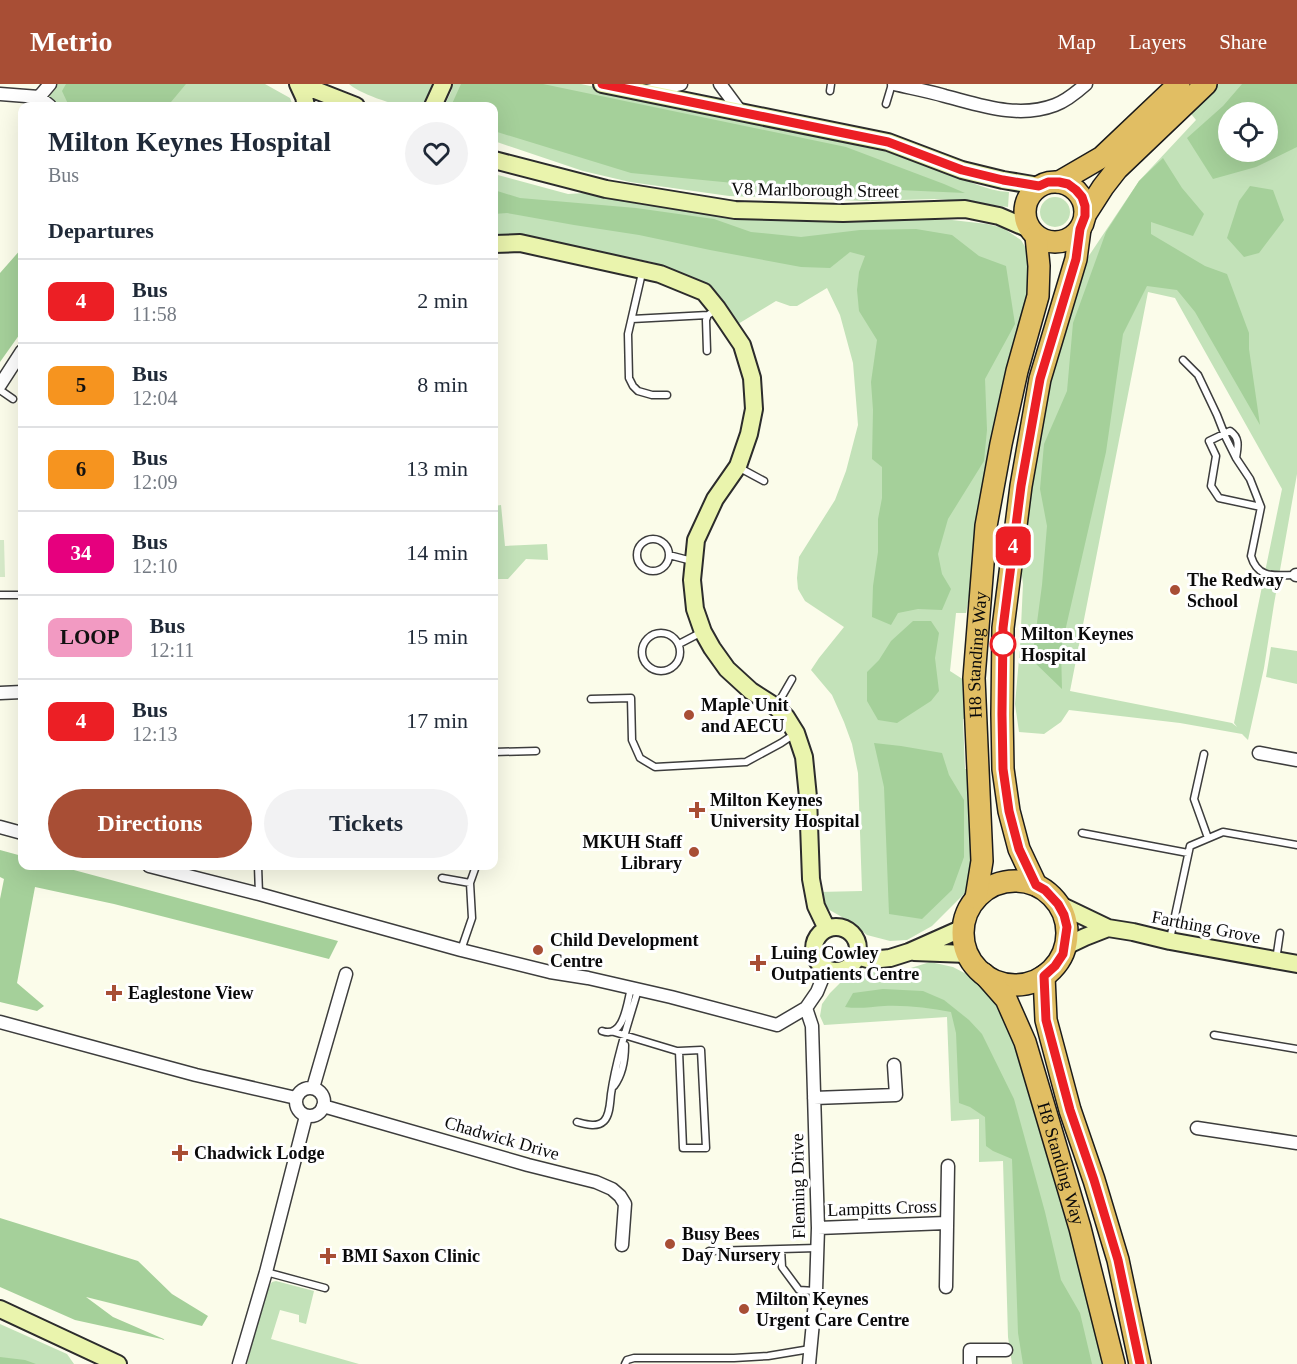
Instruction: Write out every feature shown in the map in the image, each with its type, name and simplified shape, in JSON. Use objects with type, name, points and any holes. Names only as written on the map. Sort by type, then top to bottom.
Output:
[{"type":"highway","name":"H8 Standing Way","points":[[1049,184],[1102,157],[1122,151],[1176,96],[1206,84]]},
{"type":"highway","name":"H8 Standing Way","points":[[1036,885],[1019,849],[1009,811],[1003,769],[1003,628],[1021,486],[1040,379],[1076,259],[1082,222],[1117,169],[1122,151]]},
{"type":"highway","points":[[1049,184],[1068,184],[1082,197],[1085,206],[1082,222],[1073,237],[1054,243],[1045,241],[1033,232],[1025,218],[1025,206],[1029,195],[1049,184]]},
{"type":"highway","name":"H8 Standing Way","points":[[976,898],[982,861],[974,678],[986,526],[1017,372],[1038,296],[1039,266],[1033,232]]},
{"type":"highway","points":[[1020,881],[1045,890],[1058,904],[1067,927],[1063,954],[1055,966],[1044,976],[1030,983],[1014,985],[998,982],[974,966],[963,941],[963,928],[967,912],[976,898],[989,888],[1004,882],[1020,881]]},
{"type":"highway","name":"H8 Standing Way","points":[[984,974],[1005,999],[1025,1042],[1080,1228],[1114,1364]]},
{"type":"highway","name":"H8 Standing Way","points":[[1044,976],[1046,1020],[1070,1110],[1118,1260],[1140,1364]]},
{"type":"street","points":[[39,97],[50,84]]},
{"type":"street","points":[[299,84],[305,102]]},
{"type":"street","points":[[299,84],[346,102]]},
{"type":"street","points":[[435,102],[443,84]]},
{"type":"street","points":[[602,84],[888,142],[962,170],[1003,180],[1049,184]]},
{"type":"street","points":[[640,92],[681,84]]},
{"type":"street","points":[[720,84],[740,111]]},
{"type":"street","points":[[893,84],[987,108],[1018,111],[1056,105],[1080,86]]},
{"type":"street","points":[[0,94],[39,97],[46,102]]},
{"type":"street","name":"V8 Marlborough Street","points":[[498,161],[606,189],[735,210],[843,213],[965,209],[999,216],[1033,232]]},
{"type":"street","points":[[498,244],[520,243],[642,269],[704,292],[713,312],[742,345],[752,378],[754,409],[749,434],[738,466],[715,499],[696,540],[692,580],[695,609],[703,632],[727,669],[752,691],[776,706],[796,733],[804,757],[811,879],[816,906],[827,929]]},
{"type":"street","points":[[0,385],[18,357]]},
{"type":"street","points":[[0,693],[18,692]]},
{"type":"street","points":[[1259,753],[1297,760]]},
{"type":"street","points":[[0,827],[18,832]]},
{"type":"street","points":[[165,870],[461,950],[550,972],[635,989],[777,1025],[806,1008],[817,992],[826,970]]},
{"type":"street","name":"Farthing Grove","points":[[1058,904],[1108,928],[1297,964]]},
{"type":"street","points":[[834,927],[848,931],[857,942],[857,956],[848,968],[834,972],[826,970],[817,961],[814,949],[817,937],[827,929],[834,927]]},
{"type":"street","points":[[857,956],[871,960],[890,958],[963,928]]},
{"type":"street","points":[[1064,947],[1108,928]]},
{"type":"street","points":[[909,952],[967,954]]},
{"type":"street","points":[[313,1088],[346,974]]},
{"type":"street","name":"Fleming Drive","points":[[806,1008],[812,1026],[818,1228],[816,1291],[809,1364]]},
{"type":"street","points":[[0,1022],[196,1075],[296,1098]]},
{"type":"street","points":[[814,1098],[896,1095],[894,1065]]},
{"type":"street","points":[[313,1088],[323,1097],[323,1106],[318,1113],[306,1116],[297,1107],[296,1098],[301,1091],[313,1088]]},
{"type":"street","name":"Chadwick Drive","points":[[323,1106],[528,1165],[596,1182],[620,1196],[625,1204],[622,1245]]},
{"type":"street","points":[[239,1364],[266,1272],[306,1116]]},
{"type":"street","points":[[1197,1128],[1297,1143]]},
{"type":"street","name":"Lampitts Cross","points":[[946,1287],[948,1166]]},
{"type":"street","name":"Lampitts Cross","points":[[818,1228],[946,1223]]},
{"type":"street","points":[[0,1308],[113,1363]]},
{"type":"street","points":[[970,1364],[970,1350],[1006,1350]]},
{"type":"lane","points":[[886,104],[893,84]]},
{"type":"lane","points":[[642,269],[628,334],[629,378],[638,391],[652,395],[667,395]]},
{"type":"lane","points":[[632,320],[713,312]]},
{"type":"lane","points":[[707,351],[706,320],[713,312]]},
{"type":"lane","points":[[1183,360],[1198,375],[1236,458],[1250,479],[1261,507],[1251,556],[1253,564],[1263,573],[1297,575]]},
{"type":"lane","points":[[0,390],[13,399]]},
{"type":"lane","points":[[1224,433],[1209,441],[1216,456],[1211,486],[1219,498],[1261,507]]},
{"type":"lane","points":[[738,466],[764,481]]},
{"type":"lane","points":[[649,539],[657,539],[666,546],[669,555],[667,562],[660,569],[646,569],[638,560],[640,547],[649,539]]},
{"type":"lane","points":[[669,555],[693,561]]},
{"type":"lane","points":[[0,595],[18,595]]},
{"type":"lane","points":[[679,644],[703,632]]},
{"type":"lane","points":[[669,634],[679,644],[679,659],[668,670],[653,669],[646,664],[643,658],[643,646],[653,635],[669,634]]},
{"type":"lane","points":[[776,706],[792,679]]},
{"type":"lane","points":[[591,699],[632,698],[632,740],[640,758],[656,767],[746,762],[796,733]]},
{"type":"lane","points":[[498,752],[536,751]]},
{"type":"lane","points":[[1204,754],[1194,799],[1208,838]]},
{"type":"lane","points":[[1170,941],[1190,846],[1223,831],[1297,845]]},
{"type":"lane","points":[[1082,833],[1188,852]]},
{"type":"lane","points":[[258,870],[259,894]]},
{"type":"lane","points":[[461,950],[472,918],[470,883],[475,870]]},
{"type":"lane","points":[[442,878],[470,883]]},
{"type":"lane","points":[[1275,960],[1280,933]]},
{"type":"lane","points":[[614,1032],[620,1027],[635,989]]},
{"type":"lane","points":[[577,1122],[599,1124],[608,1115],[635,989]]},
{"type":"lane","points":[[602,1031],[626,1035],[679,1051],[701,1050],[706,1148],[683,1148],[679,1051]]},
{"type":"lane","points":[[1214,1035],[1297,1049]]},
{"type":"lane","points":[[709,1251],[818,1248]]},
{"type":"lane","points":[[781,1249],[782,1267],[800,1290],[816,1291]]},
{"type":"lane","points":[[266,1272],[325,1288]]},
{"type":"lane","points":[[625,1364],[627,1360],[634,1358],[734,1358],[768,1356],[810,1348]]},
{"type":"green space","points":[[40,84],[265,84],[290,98],[292,102],[42,102],[36,92]]},
{"type":"green space","points":[[66,84],[186,84],[171,102],[67,102],[62,91]]},
{"type":"green space","points":[[349,84],[439,84],[427,102],[386,102]]},
{"type":"green space","points":[[453,84],[581,84],[863,145],[913,160],[984,187],[1009,192],[1008,207],[935,199],[865,201],[729,196],[630,182],[583,171],[498,142],[498,102],[446,102]]},
{"type":"green space","points":[[461,84],[543,84],[846,147],[965,193],[784,188],[631,173],[498,132],[498,102],[453,102]]},
{"type":"green space","points":[[1217,84],[1297,84],[1297,474],[1264,668],[1248,740],[1242,734],[1180,723],[1069,710],[1061,722],[1044,734],[1019,732],[1015,704],[1023,584],[1019,552],[1028,482],[1053,371],[1082,266],[1139,181],[1196,120],[1188,110]],"holes":[[[1148,292],[1175,298],[1282,489],[1234,723],[1237,727],[1232,723],[1070,691]]]},
{"type":"green space","points":[[1242,84],[1297,84],[1297,147],[1278,156],[1278,102],[1226,102]]},
{"type":"green space","points":[[1218,110],[1218,162],[1266,162],[1213,179],[1187,138]]},
{"type":"green space","points":[[1163,158],[1182,188],[1204,214],[1193,236],[1151,222],[1151,234],[1205,266],[1227,274],[1249,333],[1249,349],[1260,425],[1195,312],[1177,290],[1147,286],[1123,334],[1106,452],[1061,649],[1062,689],[1032,660],[1047,526],[1040,489],[1044,444],[1067,391],[1073,323],[1106,232],[1139,181]]},
{"type":"green space","points":[[498,175],[568,194],[585,193],[643,205],[756,215],[952,220],[1003,228],[1021,240],[1030,255],[1034,276],[976,572],[966,613],[956,613],[950,671],[964,680],[969,718],[963,719],[965,769],[973,769],[978,860],[971,887],[932,926],[907,940],[890,941],[867,935],[826,908],[818,895],[818,892],[862,891],[858,773],[852,744],[832,695],[811,670],[844,627],[805,601],[798,589],[797,578],[799,557],[835,500],[846,471],[858,425],[853,363],[840,315],[827,288],[797,306],[776,301],[738,324],[724,306],[679,272],[652,262],[517,236],[498,236]]},
{"type":"green space","points":[[1250,186],[1273,190],[1284,220],[1259,253],[1244,257],[1227,238],[1239,201]]},
{"type":"green space","points":[[498,191],[520,198],[636,208],[714,219],[751,232],[801,237],[860,230],[916,229],[952,235],[979,256],[1006,266],[1015,324],[985,379],[987,430],[984,461],[948,519],[938,554],[942,574],[951,589],[942,610],[918,609],[898,613],[891,625],[872,617],[873,586],[878,552],[878,519],[882,498],[882,467],[872,459],[871,382],[877,340],[859,311],[857,290],[859,272],[865,256],[850,252],[830,268],[801,267],[639,235],[507,213],[498,214]]},
{"type":"green space","points":[[1055,197],[1066,201],[1070,212],[1066,223],[1055,227],[1044,223],[1040,212],[1044,201]]},
{"type":"green space","points":[[18,253],[18,337],[0,362],[0,273]]},
{"type":"green space","points":[[498,505],[501,505],[505,546],[547,544],[548,560],[526,559],[508,579],[498,579]]},
{"type":"green space","points":[[0,540],[4,540],[5,577],[0,577]]},
{"type":"green space","points":[[913,621],[931,621],[939,633],[935,658],[939,691],[931,701],[897,723],[878,720],[867,701],[867,672],[879,660],[891,641]]},
{"type":"green space","points":[[1271,647],[1297,651],[1297,684],[1266,677]]},
{"type":"green space","points":[[874,743],[942,753],[949,775],[964,800],[964,857],[952,890],[922,919],[889,914],[884,787]]},
{"type":"green space","points":[[0,850],[18,855],[18,870],[74,870],[338,941],[329,959],[114,904],[35,887],[17,983],[44,1006],[37,1011],[0,1002],[0,899],[4,879],[0,877]]},
{"type":"green space","points":[[930,962],[953,967],[988,988],[1010,1025],[1056,1170],[1106,1364],[1012,1364],[1008,1337],[1003,1161],[979,1162],[979,1119],[951,1121],[947,1017],[824,1025],[820,1016],[822,1004],[840,983],[864,972],[898,972]]},
{"type":"green space","points":[[883,989],[923,991],[944,1000],[982,1034],[1014,1099],[1061,1280],[1080,1313],[1092,1364],[1023,1364],[1018,1333],[1012,1159],[986,1146],[985,1117],[959,1103],[956,1033],[951,1012],[901,1006],[845,1007],[853,993]]},
{"type":"green space","points":[[0,1218],[138,1261],[172,1294],[208,1316],[202,1326],[86,1297],[113,1317],[166,1340],[75,1320],[0,1287]]},
{"type":"green space","points":[[276,1281],[314,1291],[306,1324],[299,1322],[299,1315],[280,1310],[271,1339],[359,1364],[247,1364],[265,1292],[272,1282]]},
{"type":"green space","points":[[0,1324],[67,1354],[74,1364],[0,1364]]},
{"type":"green space","points":[[0,1357],[25,1360],[36,1364],[0,1364]]},
{"type":"bus line","name":"4","points":[[602,84],[888,142],[962,170],[1003,180],[1039,186],[1048,182],[1068,184],[1082,197],[1085,216],[1080,229],[1076,259],[1040,379],[1021,486],[1003,628],[1003,769],[1009,811],[1019,849],[1036,885],[1052,896],[1058,904],[1067,927],[1063,954],[1044,976],[1046,1020],[1070,1110],[1118,1260],[1140,1364]]},
{"type":"place","name":"The Redway School","points":[[1175,590]]},
{"type":"place","name":"Milton Keynes Hospital","points":[[1003,644]]},
{"type":"place","name":"Maple Unit and AECU","points":[[689,715]]},
{"type":"place","name":"Milton Keynes University Hospital","points":[[697,810]]},
{"type":"place","name":"MKUH Staff Library","points":[[694,852]]},
{"type":"place","name":"Child Development Centre","points":[[538,950]]},
{"type":"place","name":"Luing Cowley Outpatients Centre","points":[[758,963]]},
{"type":"place","name":"Eaglestone View","points":[[114,993]]},
{"type":"place","name":"Chadwick Lodge","points":[[180,1153]]},
{"type":"place","name":"Busy Bees Day Nursery","points":[[670,1244]]},
{"type":"place","name":"BMI Saxon Clinic","points":[[328,1256]]},
{"type":"place","name":"Milton Keynes Urgent Care Centre","points":[[744,1309]]}]
